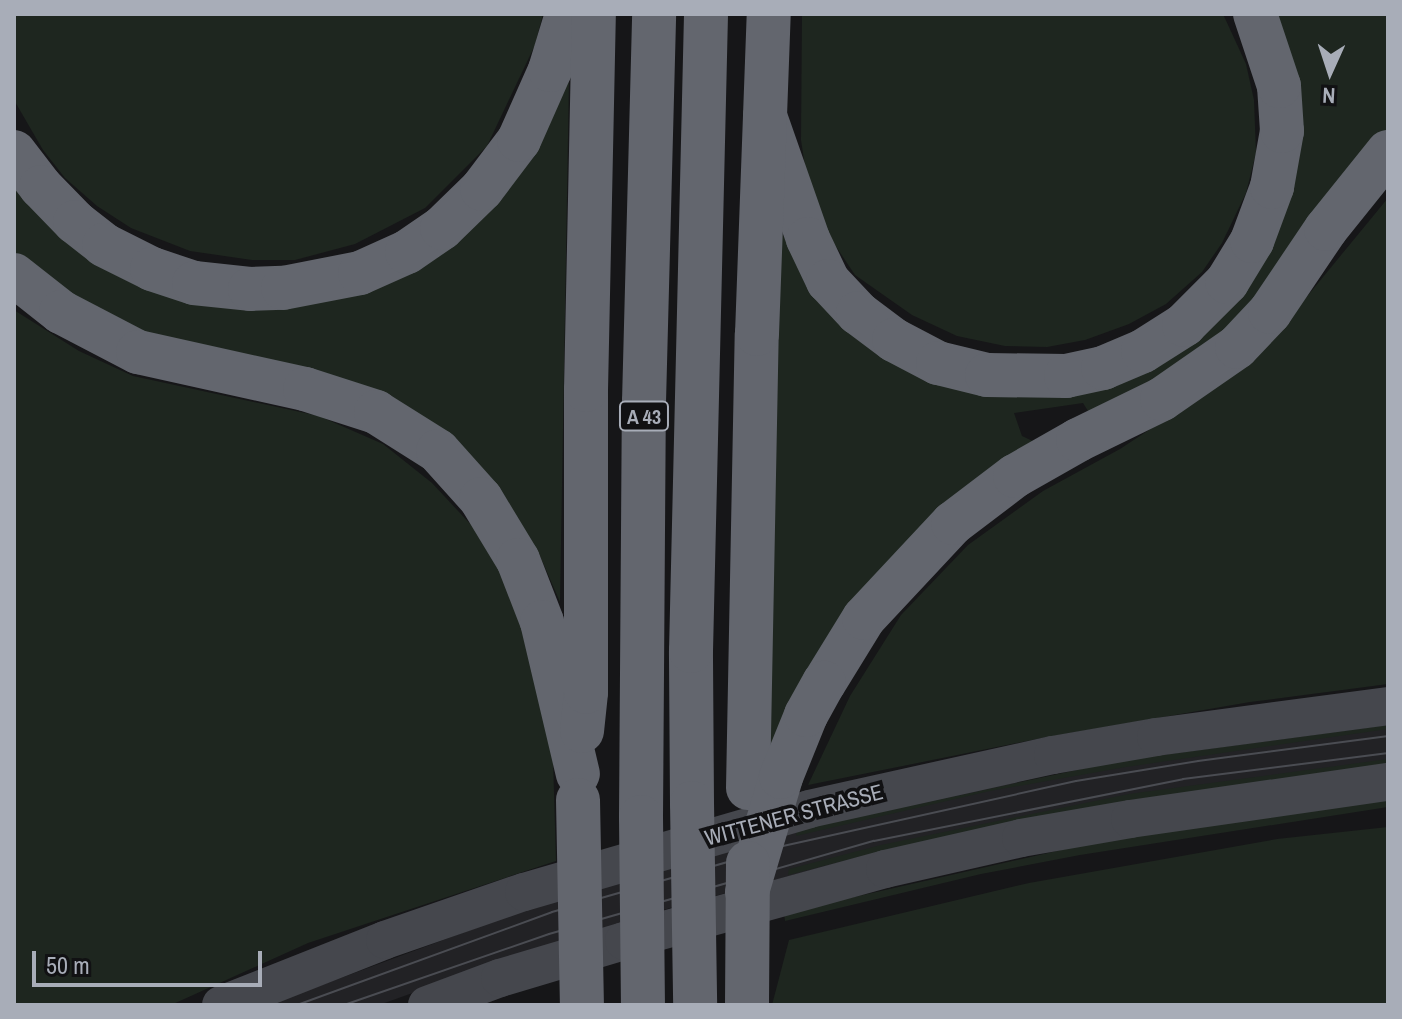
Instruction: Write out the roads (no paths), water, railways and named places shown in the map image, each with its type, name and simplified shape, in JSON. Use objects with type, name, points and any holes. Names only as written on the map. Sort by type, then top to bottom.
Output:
[{"type":"highway","points":[[14,152],[41,187],[75,222],[104,245],[152,269],[194,283],[250,289],[283,288],[360,273],[407,252],[442,228],[482,189],[519,140],[550,70],[567,14]]},
{"type":"highway","points":[[582,1005],[578,787],[586,692],[586,436],[594,14]]},
{"type":"highway","name":"A 43","points":[[643,1005],[644,402],[654,14]]},
{"type":"highway","name":"A 43","points":[[695,1005],[691,651],[706,14]]},
{"type":"highway","points":[[747,1005],[748,788],[769,14]]},
{"type":"highway","points":[[765,116],[808,239],[828,281],[858,313],[894,340],[938,363],[987,375],[1066,376],[1103,368],[1143,351],[1184,325],[1227,282],[1252,241],[1272,187],[1282,131],[1279,86],[1255,14]]},
{"type":"highway","points":[[747,892],[781,777],[806,715],[864,618],[953,523],[1015,476],[1078,440],[1162,399],[1237,347],[1270,312],[1326,229],[1388,152]]},
{"type":"highway","points":[[14,275],[61,312],[138,352],[305,389],[376,412],[438,451],[481,499],[518,560],[542,622],[578,787]]},
{"type":"main road","name":"WITTENER STRASSE","points":[[221,1005],[385,940],[524,892],[809,809],[1053,755],[1156,737],[1388,706]]},
{"type":"main road","points":[[427,1005],[500,978],[624,941],[885,869],[1021,838],[1130,819],[1388,782]]},
{"type":"tram line","points":[[297,1005],[552,912],[783,846],[1076,781],[1388,736]]},
{"type":"tram line","points":[[344,1005],[549,934],[874,841],[1183,779],[1388,753]]}]
